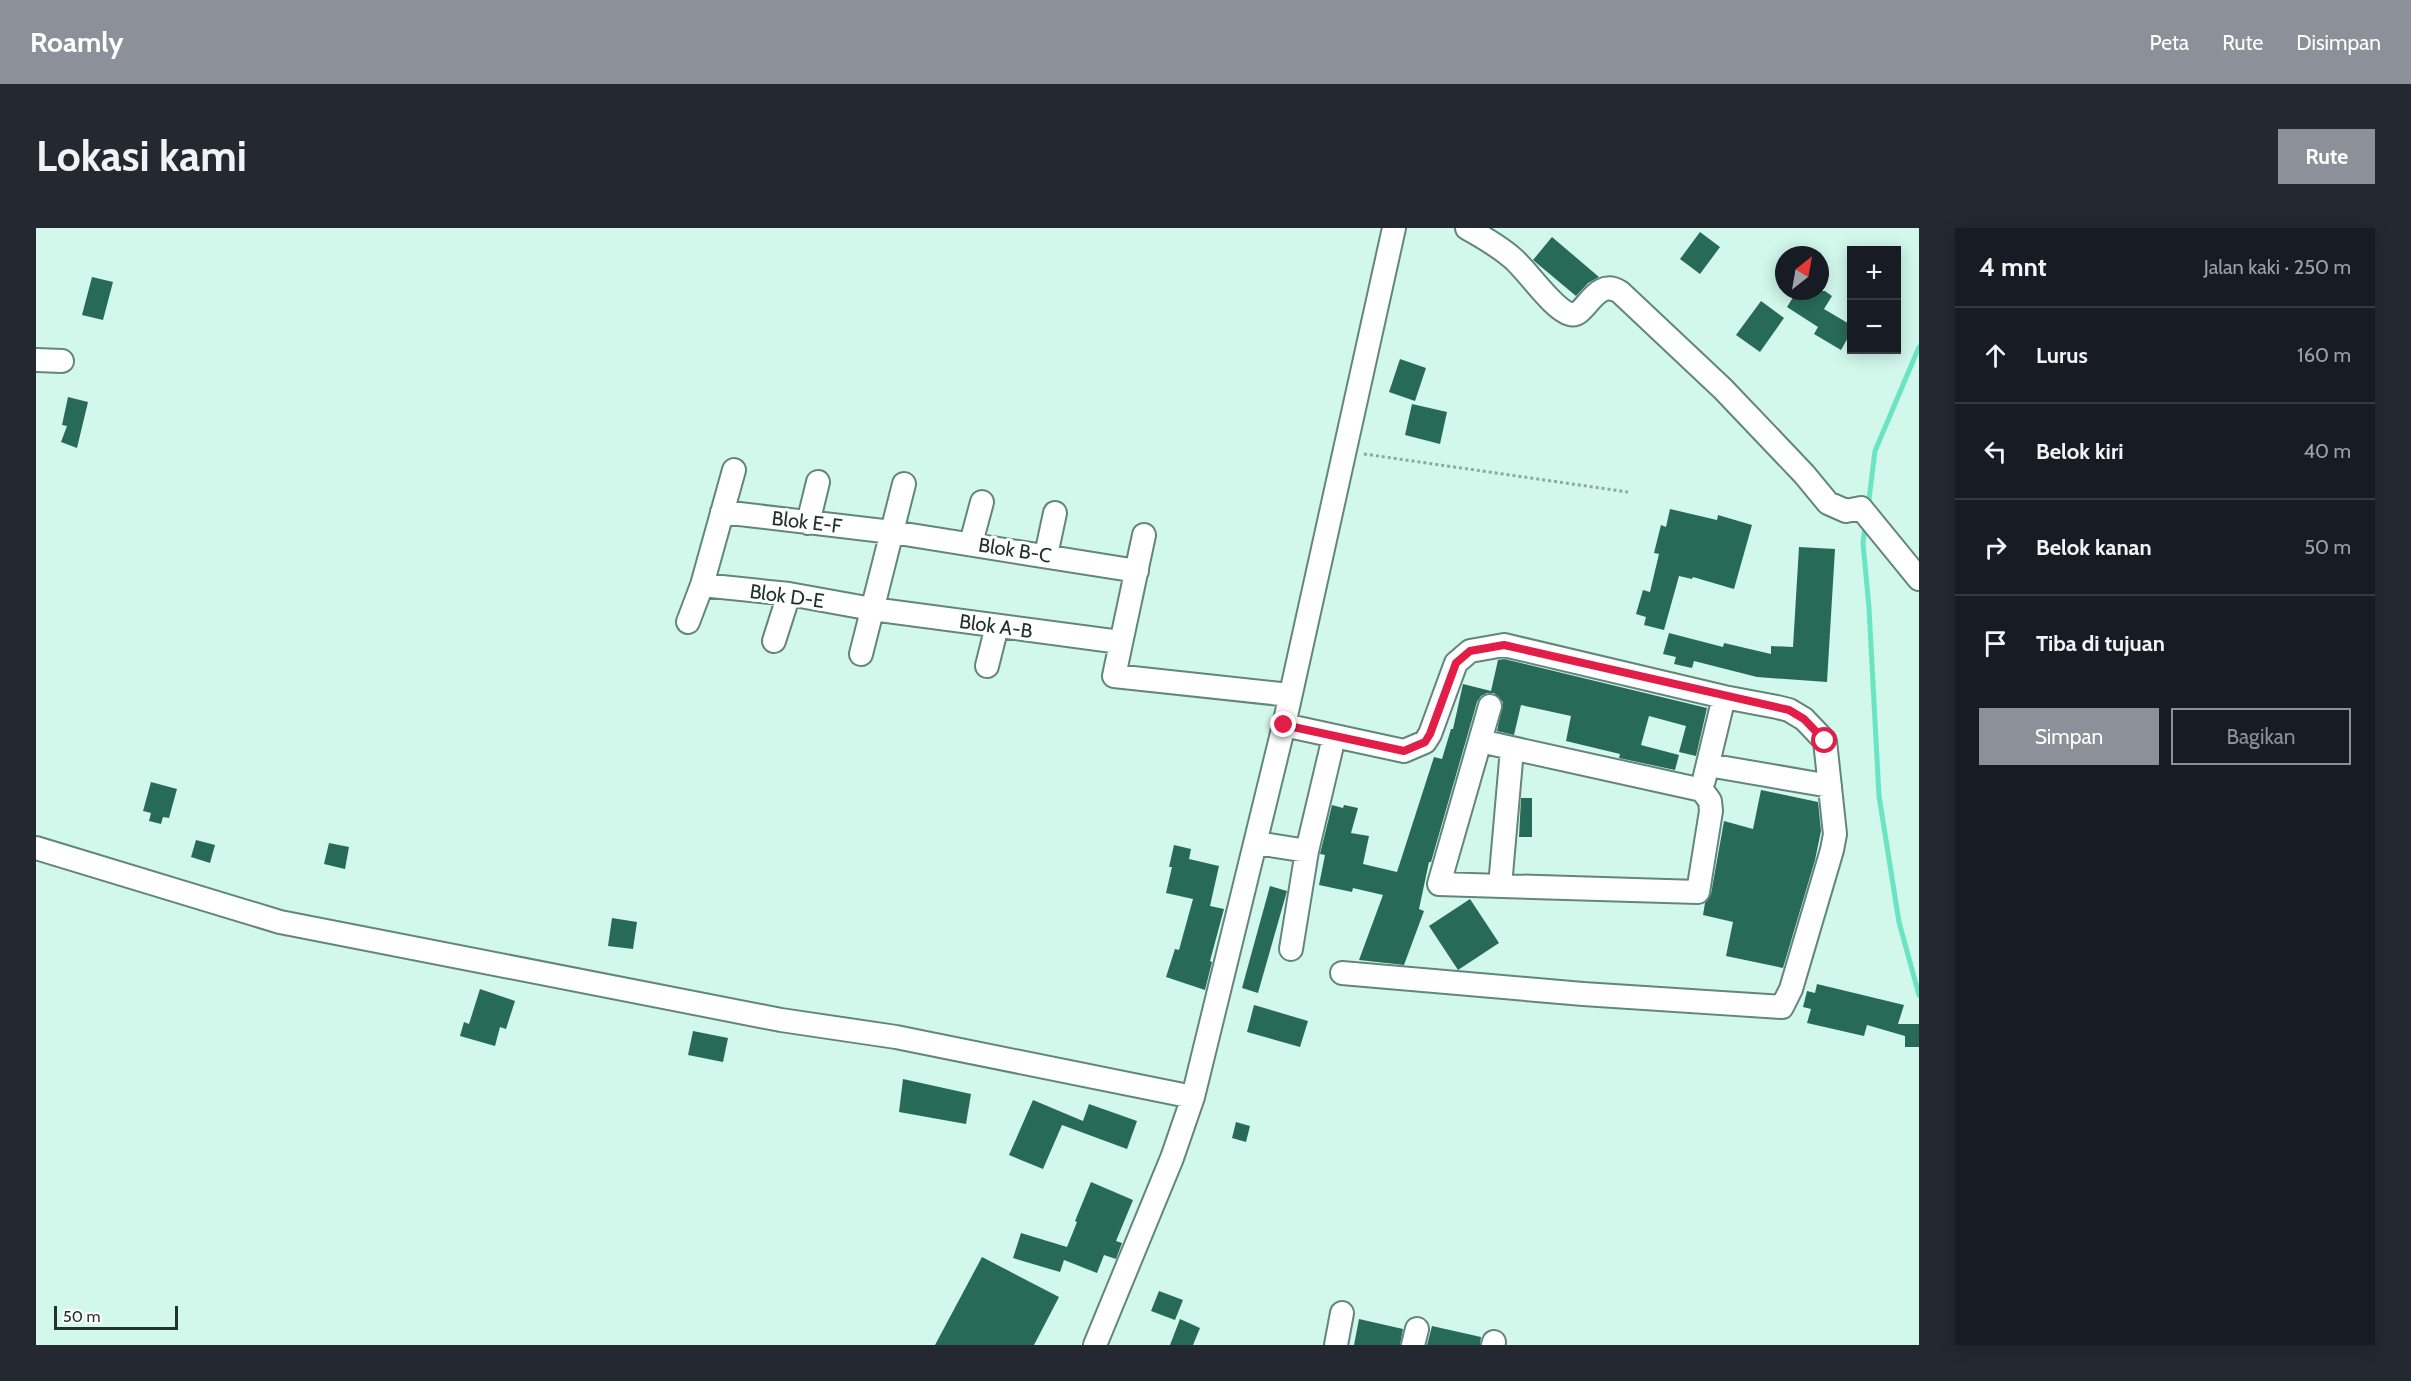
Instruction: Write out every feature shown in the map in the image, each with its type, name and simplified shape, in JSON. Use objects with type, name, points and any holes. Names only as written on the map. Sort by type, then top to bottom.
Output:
[{"type":"street","points":[[1095,1345],[1172,1158],[1193,1097],[1257,843],[1394,228]]},
{"type":"street","points":[[1467,228],[1511,256],[1552,301],[1567,313],[1572,315],[1578,313],[1601,290],[1611,288],[1620,292],[1723,389],[1804,474],[1828,503],[1846,511],[1868,515],[1919,579]]},
{"type":"street","points":[[36,360],[62,361]]},
{"type":"street","points":[[688,622],[702,585],[734,471]]},
{"type":"street","points":[[808,523],[818,482]]},
{"type":"street","points":[[861,654],[904,484]]},
{"type":"street","points":[[971,543],[982,502]]},
{"type":"street","name":"Blok E-F","points":[[722,512],[892,532]]},
{"type":"street","points":[[1046,555],[1055,513]]},
{"type":"street","name":"Blok B-C","points":[[892,532],[1137,571]]},
{"type":"street","points":[[1144,535],[1114,676],[1290,695]]},
{"type":"street","name":"Blok D-E","points":[[702,585],[789,594],[872,609]]},
{"type":"street","points":[[774,641],[789,594]]},
{"type":"street","name":"Blok A-B","points":[[872,609],[1120,642]]},
{"type":"street","points":[[987,666],[997,626]]},
{"type":"street","points":[[1284,725],[1404,751],[1425,742],[1430,734],[1456,663],[1470,651],[1504,645],[1783,709],[1804,719],[1825,741],[1834,834],[1832,850],[1791,989],[1782,1007],[1583,994],[1342,973]]},
{"type":"street","points":[[1702,790],[1724,697]]},
{"type":"street","points":[[1480,741],[1702,790],[1710,801],[1711,811],[1698,892],[1439,884],[1490,706]]},
{"type":"street","points":[[1291,949],[1307,851],[1334,737]]},
{"type":"street","points":[[1500,886],[1512,749]]},
{"type":"street","points":[[1708,765],[1830,786]]},
{"type":"street","points":[[1257,843],[1307,851]]},
{"type":"street","points":[[36,848],[280,922],[781,1020],[896,1037],[1193,1097]]},
{"type":"street","points":[[1336,1345],[1342,1313]]},
{"type":"path","points":[[1344,452],[1628,492]]},
{"type":"building","points":[[1700,232],[1720,247],[1700,274],[1680,259]]},
{"type":"building","points":[[1552,237],[1599,277],[1588,283],[1576,296],[1533,260]]},
{"type":"building","points":[[92,277],[113,282],[103,320],[82,315]]},
{"type":"building","points":[[1829,294],[1832,296],[1824,309],[1847,323],[1847,339],[1841,350],[1814,334],[1818,327],[1787,307],[1791,300],[1829,300]]},
{"type":"building","points":[[1761,301],[1784,318],[1760,352],[1736,335]]},
{"type":"building","points":[[1400,359],[1426,368],[1415,401],[1389,392]]},
{"type":"building","points":[[68,397],[88,402],[77,448],[61,442],[67,426],[62,425]]},
{"type":"building","points":[[1412,404],[1447,412],[1440,444],[1405,435]]},
{"type":"building","points":[[1670,509],[1717,520],[1718,515],[1752,525],[1734,589],[1693,577],[1692,579],[1679,576],[1664,630],[1644,625],[1646,617],[1636,614],[1643,590],[1650,592],[1659,554],[1654,553],[1661,525],[1666,527]]},
{"type":"building","points":[[1799,547],[1835,549],[1827,682],[1757,677],[1694,661],[1692,668],[1674,664],[1676,657],[1663,654],[1669,633],[1723,647],[1724,643],[1771,654],[1771,646],[1793,647]]},
{"type":"building","points":[[1504,659],[1707,708],[1696,756],[1679,752],[1686,726],[1649,716],[1641,745],[1679,755],[1675,770],[1619,758],[1620,754],[1566,741],[1571,716],[1521,705],[1514,735],[1497,731],[1503,702],[1494,693],[1481,696],[1477,702],[1431,862],[1429,862],[1419,909],[1424,911],[1404,965],[1359,960],[1383,895],[1353,888],[1352,892],[1319,885],[1325,855],[1320,854],[1332,805],[1358,808],[1351,833],[1369,836],[1363,864],[1397,872],[1434,757],[1442,759],[1451,729],[1453,729],[1463,684],[1491,691],[1498,660]]},
{"type":"building","points":[[151,782],[177,789],[169,818],[163,817],[161,824],[149,821],[151,813],[143,811]]},
{"type":"building","points":[[1761,790],[1818,802],[1821,831],[1815,860],[1783,968],[1726,956],[1733,922],[1703,915],[1705,903],[1711,894],[1724,821],[1753,829]]},
{"type":"building","points":[[1521,798],[1532,798],[1532,837],[1519,837]]},
{"type":"building","points":[[196,840],[215,845],[210,863],[191,857]]},
{"type":"building","points":[[329,843],[349,847],[345,869],[324,864]]},
{"type":"building","points":[[1174,845],[1191,849],[1189,859],[1219,866],[1210,906],[1224,909],[1205,990],[1166,977],[1175,949],[1179,950],[1193,899],[1166,893]]},
{"type":"building","points":[[1270,886],[1287,891],[1258,993],[1242,988]]},
{"type":"building","points":[[1470,899],[1499,943],[1458,970],[1429,926]]},
{"type":"building","points":[[612,918],[637,922],[633,949],[608,946]]},
{"type":"building","points":[[1817,984],[1904,1005],[1898,1024],[1919,1024],[1919,1047],[1905,1047],[1905,1036],[1867,1025],[1864,1036],[1807,1023],[1811,1009],[1803,1007],[1807,991],[1815,993]]},
{"type":"building","points":[[480,989],[515,1001],[506,1029],[500,1027],[495,1046],[460,1036],[464,1022],[469,1024]]},
{"type":"building","points":[[1254,1005],[1308,1021],[1300,1047],[1247,1032]]},
{"type":"building","points":[[693,1031],[728,1038],[723,1062],[688,1055]]},
{"type":"building","points":[[903,1079],[971,1094],[966,1124],[899,1112]]},
{"type":"building","points":[[1033,1100],[1083,1121],[1089,1104],[1137,1121],[1127,1149],[1062,1125],[1043,1169],[1009,1155]]},
{"type":"building","points":[[1236,1122],[1250,1126],[1246,1142],[1232,1138]]},
{"type":"building","points":[[1091,1182],[1133,1200],[1116,1241],[1122,1243],[1116,1259],[1104,1255],[1097,1273],[1064,1260],[1060,1272],[1013,1258],[1021,1233],[1067,1247]]},
{"type":"building","points":[[982,1257],[1059,1297],[1034,1345],[935,1345]]},
{"type":"building","points":[[1159,1291],[1183,1300],[1175,1320],[1151,1311]]},
{"type":"building","points":[[1180,1319],[1200,1328],[1193,1345],[1170,1345]]},
{"type":"building","points":[[1359,1319],[1403,1329],[1400,1345],[1354,1345]]},
{"type":"building","points":[[1432,1326],[1481,1337],[1480,1345],[1427,1345]]},
{"type":"waterway","points":[[1868,507],[1875,451],[1919,347]]},
{"type":"waterway","points":[[1865,525],[1863,543],[1869,608],[1879,796],[1899,922],[1919,995]]},
{"type":"route","points":[[1284,725],[1404,751],[1425,742],[1430,734],[1456,663],[1462,656],[1481,648],[1504,645],[1789,710],[1804,719],[1825,741]]}]
